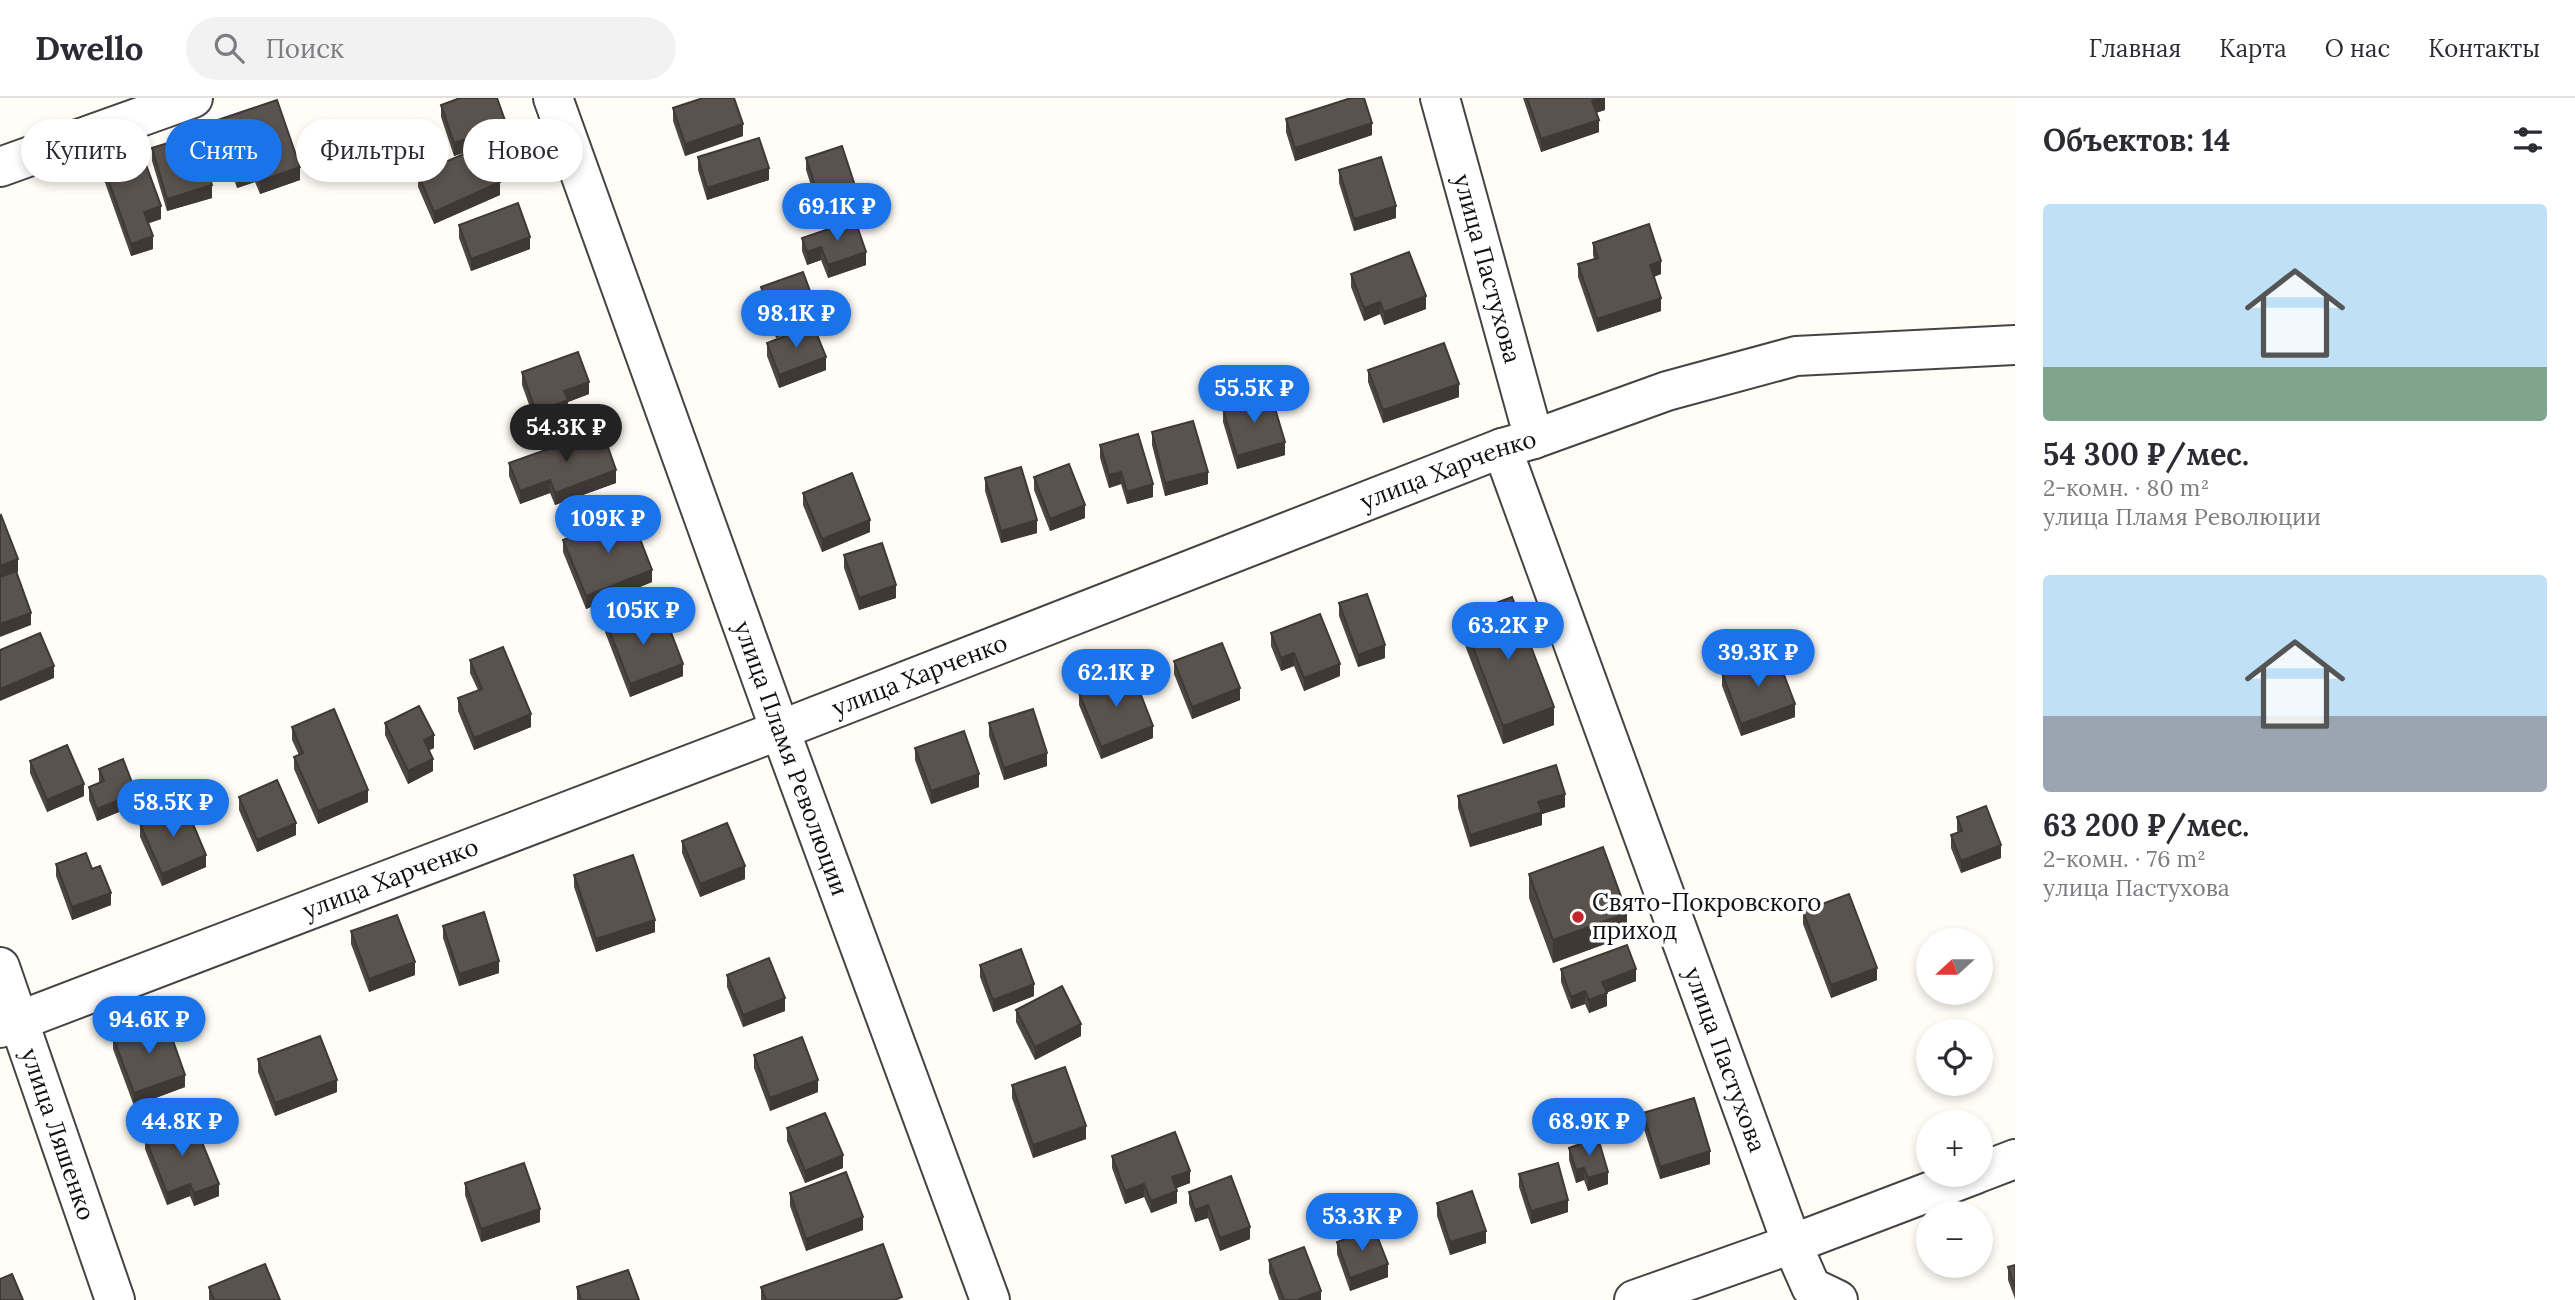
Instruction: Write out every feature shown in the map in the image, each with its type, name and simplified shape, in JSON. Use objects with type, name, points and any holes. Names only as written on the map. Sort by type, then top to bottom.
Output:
[{"type":"street","points":[[0,167],[193,98]]},
{"type":"street","name":"улица Пламя Революции","points":[[553,98],[780,730],[990,1300]]},
{"type":"street","name":"улица Пастухова","points":[[1440,98],[1518,443],[1791,1244],[1811,1287],[1838,1300]]},
{"type":"street","name":"улица Харченко","points":[[9,1025],[780,730],[1518,443],[1667,391],[1796,356],[2015,345]]},
{"type":"street","name":"улица Ляшенко","points":[[0,967],[9,1025],[115,1300]]},
{"type":"street","points":[[1993,1167],[2015,1159]]},
{"type":"street","points":[[1634,1300],[1942,1187]]},
{"type":"building","points":[[460,98],[497,98],[504,119],[463,119],[463,140],[454,143],[449,119],[446,119],[441,105]]},
{"type":"building","points":[[703,98],[734,98],[743,124],[685,144],[673,108]]},
{"type":"building","points":[[1351,98],[1364,98],[1372,123],[1295,148],[1286,119]]},
{"type":"building","points":[[1527,98],[1603,98],[1592,101],[1599,120],[1541,139]]},
{"type":"building","points":[[277,100],[296,155],[296,168],[282,173],[282,119],[221,119]]},
{"type":"building","points":[[759,138],[769,168],[707,188],[698,157]]},
{"type":"building","points":[[165,144],[165,182],[211,182],[212,185],[167,199],[152,148]]},
{"type":"building","points":[[842,146],[861,204],[825,216],[806,158]]},
{"type":"building","points":[[463,154],[463,182],[500,182],[434,212],[421,182],[449,182],[449,160]]},
{"type":"building","points":[[1381,157],[1396,206],[1354,219],[1339,170]]},
{"type":"building","points":[[151,178],[161,206],[144,212],[153,236],[131,244],[109,182],[151,182]]},
{"type":"building","points":[[518,203],[530,237],[471,259],[459,225]]},
{"type":"building","points":[[855,220],[866,252],[828,265],[821,247],[807,252],[802,238]]},
{"type":"building","points":[[1649,224],[1661,261],[1650,265],[1661,298],[1597,319],[1578,264],[1598,258],[1593,243]]},
{"type":"building","points":[[1409,252],[1426,296],[1384,312],[1380,302],[1364,308],[1351,274]]},
{"type":"building","points":[[803,272],[817,310],[776,325],[761,287]]},
{"type":"building","points":[[813,325],[826,357],[779,375],[767,343]]},
{"type":"building","points":[[1444,343],[1459,384],[1383,410],[1368,370]]},
{"type":"building","points":[[578,352],[589,382],[564,391],[568,400],[536,412],[522,372]]},
{"type":"building","points":[[1271,395],[1285,442],[1237,456],[1223,409]]},
{"type":"building","points":[[1193,421],[1208,472],[1165,483],[1152,432]]},
{"type":"building","points":[[602,430],[616,470],[555,493],[550,480],[520,491],[509,463]]},
{"type":"building","points":[[1138,434],[1153,484],[1127,492],[1121,472],[1109,475],[1100,445]]},
{"type":"building","points":[[1069,464],[1085,505],[1050,519],[1034,477]]},
{"type":"building","points":[[1021,467],[1037,520],[1001,531],[985,478]]},
{"type":"building","points":[[852,473],[870,520],[822,539],[803,493]]},
{"type":"building","points":[[630,513],[652,570],[586,596],[563,540]]},
{"type":"building","points":[[0,516],[18,559],[0,566]]},
{"type":"building","points":[[882,543],[896,585],[859,598],[844,555]]},
{"type":"building","points":[[16,571],[31,613],[0,624],[0,577]]},
{"type":"building","points":[[1367,594],[1385,645],[1358,655],[1339,603]]},
{"type":"building","points":[[1512,597],[1554,707],[1503,726],[1461,616]]},
{"type":"building","points":[[631,609],[640,632],[667,622],[683,664],[630,684],[605,619]]},
{"type":"building","points":[[1320,614],[1340,664],[1304,678],[1294,653],[1281,658],[1271,633]]},
{"type":"building","points":[[40,633],[54,666],[0,689],[0,650]]},
{"type":"building","points":[[1222,643],[1240,688],[1192,707],[1174,661]]},
{"type":"building","points":[[503,647],[531,714],[474,738],[458,698],[482,689],[470,660]]},
{"type":"building","points":[[1776,654],[1795,704],[1741,724],[1722,673]]},
{"type":"building","points":[[1132,672],[1153,726],[1101,747],[1079,693]]},
{"type":"building","points":[[419,706],[434,735],[424,740],[433,759],[408,771],[385,723]]},
{"type":"building","points":[[334,709],[368,790],[318,811],[294,757],[303,753],[292,727]]},
{"type":"building","points":[[1033,709],[1047,753],[1004,768],[989,723]]},
{"type":"building","points":[[964,731],[979,774],[931,791],[915,748]]},
{"type":"building","points":[[67,745],[84,784],[47,800],[30,761]]},
{"type":"building","points":[[123,759],[136,793],[97,809],[89,787],[104,781],[99,769]]},
{"type":"building","points":[[1556,765],[1565,794],[1538,802],[1542,812],[1470,835],[1458,796]]},
{"type":"building","points":[[277,780],[296,823],[257,840],[239,797]]},
{"type":"building","points":[[185,805],[206,855],[162,874],[140,824]]},
{"type":"building","points":[[1986,806],[2001,845],[1961,861],[1951,835],[1962,831],[1957,817]]},
{"type":"building","points":[[727,823],[745,866],[700,884],[682,841]]},
{"type":"building","name":"Свято-Покровского приход","points":[[1603,847],[1627,913],[1553,940],[1529,874]]},
{"type":"building","points":[[86,853],[92,869],[100,866],[111,893],[72,907],[56,864]]},
{"type":"building","points":[[633,855],[655,920],[596,939],[574,875]]},
{"type":"building","points":[[1849,894],[1877,968],[1831,985],[1803,911]]},
{"type":"building","points":[[484,912],[499,961],[459,974],[443,926]]},
{"type":"building","points":[[397,915],[415,962],[369,979],[351,931]]},
{"type":"building","points":[[1627,945],[1636,969],[1602,982],[1607,993],[1589,1000],[1585,991],[1571,997],[1561,969]]},
{"type":"building","points":[[1021,949],[1034,984],[993,1000],[980,965]]},
{"type":"building","points":[[769,958],[785,998],[743,1015],[727,975]]},
{"type":"building","points":[[1062,986],[1081,1024],[1035,1047],[1016,1010]]},
{"type":"building","points":[[165,1018],[185,1075],[134,1093],[113,1037]]},
{"type":"building","points":[[320,1036],[337,1080],[275,1103],[258,1059]]},
{"type":"building","points":[[802,1037],[818,1080],[770,1098],[754,1055]]},
{"type":"building","points":[[1065,1067],[1086,1126],[1033,1145],[1012,1085]]},
{"type":"building","points":[[1694,1098],[1710,1151],[1660,1167],[1643,1113]]},
{"type":"building","points":[[825,1113],[843,1155],[805,1171],[787,1128]]},
{"type":"building","points":[[192,1118],[219,1184],[194,1193],[190,1184],[167,1193],[145,1137]]},
{"type":"building","points":[[1175,1132],[1190,1171],[1172,1177],[1177,1191],[1151,1201],[1144,1184],[1125,1191],[1112,1156]]},
{"type":"building","points":[[1598,1138],[1608,1172],[1588,1178],[1584,1168],[1576,1170],[1569,1148]]},
{"type":"building","points":[[524,1163],[540,1209],[481,1229],[465,1183]]},
{"type":"building","points":[[1558,1163],[1568,1200],[1531,1211],[1519,1174]]},
{"type":"building","points":[[846,1172],[863,1217],[806,1239],[790,1193]]},
{"type":"building","points":[[1231,1176],[1250,1227],[1220,1238],[1208,1205],[1195,1210],[1189,1192]]},
{"type":"building","points":[[1472,1191],[1486,1231],[1450,1242],[1437,1203]]},
{"type":"building","points":[[1374,1228],[1388,1264],[1350,1278],[1337,1242]]},
{"type":"building","points":[[883,1244],[902,1297],[894,1300],[766,1300],[761,1287]]},
{"type":"building","points":[[1304,1247],[1321,1291],[1297,1300],[1284,1300],[1269,1260]]},
{"type":"building","points":[[265,1264],[280,1300],[214,1300],[209,1287]]},
{"type":"building","points":[[2015,1265],[2015,1287],[2008,1267]]},
{"type":"building","points":[[628,1270],[639,1300],[581,1300],[577,1287]]},
{"type":"building","points":[[12,1274],[23,1300],[0,1300],[0,1279]]},
{"type":"place","name":"Свято-Покровского приход","points":[[1578,917]]}]
